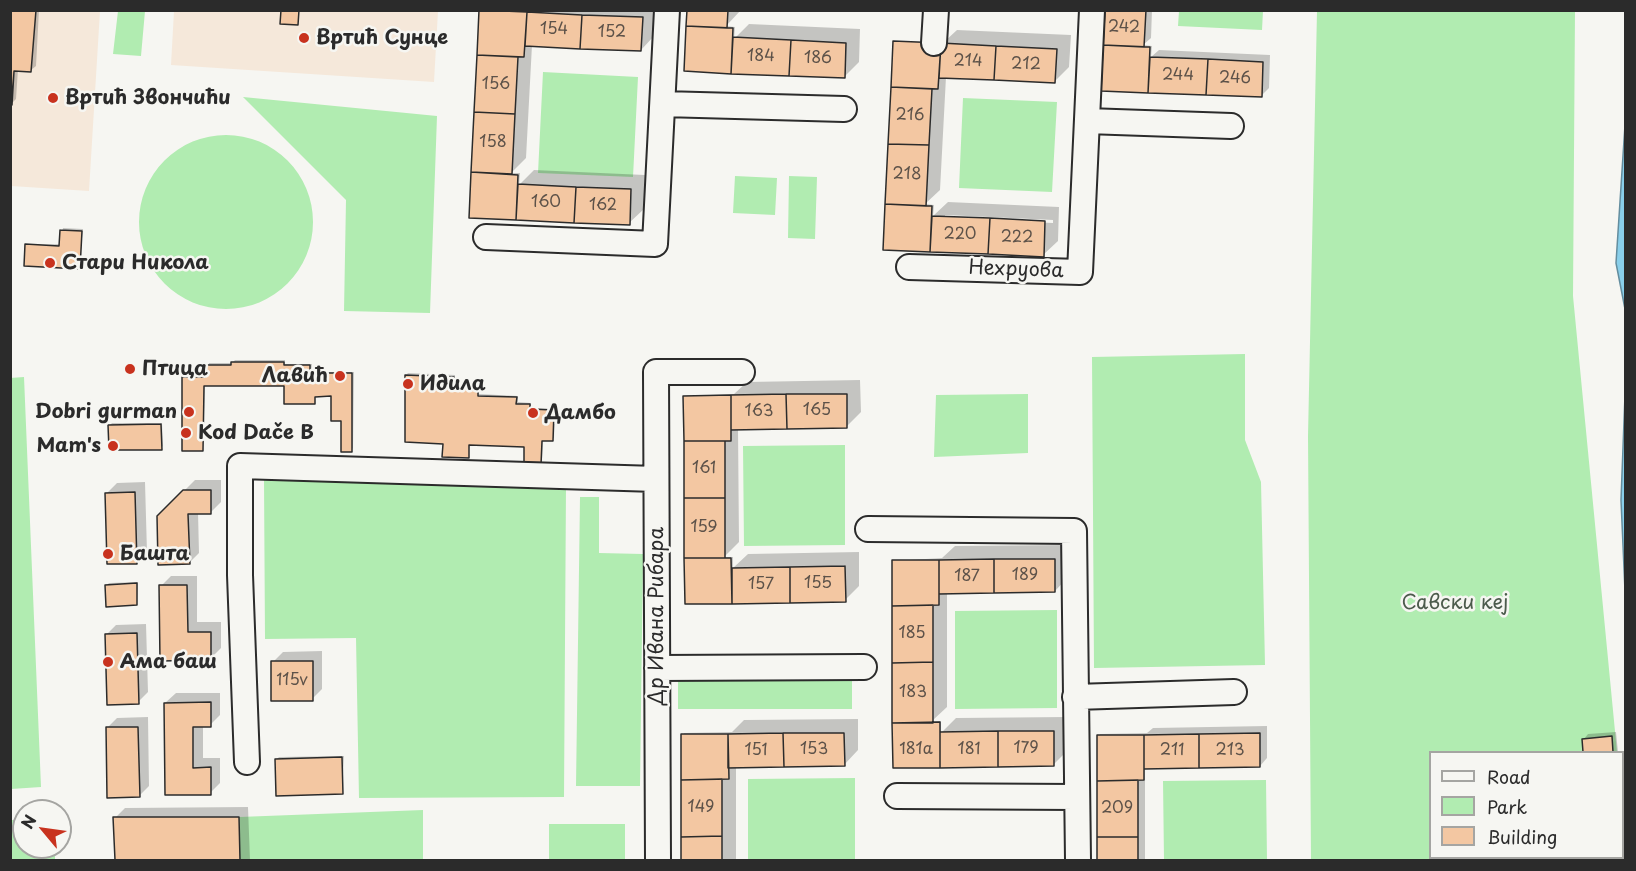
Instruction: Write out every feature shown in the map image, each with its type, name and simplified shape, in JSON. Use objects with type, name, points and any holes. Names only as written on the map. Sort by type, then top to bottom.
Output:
[{"type":"street","points":[[498,231],[655,244],[667,10]]},
{"type":"street","points":[[934,43],[936,10]]},
{"type":"street","name":"Нехруова","points":[[909,267],[1080,272],[1092,10]]},
{"type":"street","points":[[663,104],[844,109]]},
{"type":"street","points":[[1087,121],[1231,126]]},
{"type":"street","name":"Др Ивана Рибара","points":[[658,861],[656,372],[742,372]]},
{"type":"street","points":[[247,762],[240,575],[240,465],[656,479]]},
{"type":"street","points":[[868,529],[1074,531],[1078,861]]},
{"type":"street","points":[[657,668],[864,667]]},
{"type":"street","points":[[1075,698],[1234,692]]},
{"type":"street","points":[[897,796],[1076,797]]},
{"type":"shaded area","name":"Вртић Звончићи","points":[[10,11],[100,11],[89,191],[11,186]]},
{"type":"shaded area","name":"Вртић Сунце","points":[[174,11],[438,11],[434,82],[171,65]]},
{"type":"green space","points":[[118,11],[145,11],[141,56],[113,54]]},
{"type":"green space","points":[[1179,11],[1263,11],[1262,30],[1178,26]]},
{"type":"green space","name":"Савски кеј","points":[[1317,11],[1575,11],[1573,296],[1617,751],[1429,751],[1429,859],[1624,859],[1624,826],[1625,860],[1311,860],[1308,436]]},
{"type":"green space","points":[[543,72],[638,77],[633,177],[538,173]]},
{"type":"green space","points":[[243,97],[437,116],[430,313],[344,311],[346,200]]},
{"type":"green space","points":[[963,98],[1057,102],[1052,192],[959,188]]},
{"type":"green space","points":[[226,135],[259,141],[288,160],[307,189],[313,222],[307,255],[288,284],[259,303],[226,309],[193,303],[164,284],[145,255],[139,222],[145,189],[164,160],[193,141]]},
{"type":"green space","points":[[735,176],[777,178],[775,215],[733,213]]},
{"type":"green space","points":[[789,176],[817,177],[815,239],[788,238]]},
{"type":"green space","points":[[1245,354],[1245,440],[1261,482],[1265,665],[1094,668],[1092,357]]},
{"type":"green space","points":[[24,377],[41,787],[11,789],[10,378]]},
{"type":"green space","points":[[1028,394],[1028,453],[934,457],[936,395]]},
{"type":"green space","points":[[845,445],[845,545],[744,546],[743,446]]},
{"type":"green space","points":[[355,479],[566,486],[564,797],[359,798],[356,638],[265,639],[264,480]]},
{"type":"green space","points":[[580,497],[599,497],[599,553],[643,554],[640,786],[576,786]]},
{"type":"green space","points":[[1057,610],[1057,708],[955,709],[955,611]]},
{"type":"green space","points":[[678,678],[852,678],[852,709],[678,709]]},
{"type":"green space","points":[[855,778],[855,860],[748,860],[748,779]]},
{"type":"green space","points":[[1266,780],[1267,860],[1164,860],[1163,781]]},
{"type":"green space","points":[[423,810],[423,860],[240,860],[239,817]]},
{"type":"green space","points":[[11,820],[12,859],[55,859],[55,860],[11,860]]},
{"type":"green space","points":[[549,824],[625,824],[625,860],[549,860]]},
{"type":"water","points":[[1625,125],[1626,309],[1616,263]]},
{"type":"water","points":[[1625,395],[1625,591],[1621,500]]},
{"type":"building","points":[[10,10],[36,10],[31,72],[14,71],[12,105]]},
{"type":"building","points":[[281,10],[299,10],[298,25],[280,24]]},
{"type":"building","points":[[479,10],[527,12],[524,57],[477,55]]},
{"type":"building","points":[[687,10],[728,10],[727,28],[686,26]]},
{"type":"building","points":[[1105,10],[1146,10],[1144,47],[1103,45]]},
{"type":"building","points":[[527,12],[582,15],[580,49],[525,46]]},
{"type":"building","points":[[582,15],[643,17],[641,51],[580,49]]},
{"type":"building","points":[[686,26],[733,28],[731,74],[684,71]]},
{"type":"building","points":[[733,37],[791,40],[789,76],[731,74]]},
{"type":"building","points":[[791,40],[846,43],[845,78],[789,76]]},
{"type":"building","points":[[893,41],[941,43],[938,89],[891,87]]},
{"type":"building","points":[[941,43],[996,46],[994,80],[939,78]]},
{"type":"building","points":[[1103,45],[1150,47],[1148,93],[1101,91]]},
{"type":"building","points":[[996,46],[1057,49],[1055,83],[994,80]]},
{"type":"building","points":[[477,55],[518,57],[515,114],[474,112]]},
{"type":"building","points":[[1150,57],[1208,59],[1206,95],[1148,93]]},
{"type":"building","points":[[1208,59],[1263,62],[1262,97],[1206,95]]},
{"type":"building","points":[[891,87],[932,89],[929,145],[888,144]]},
{"type":"building","points":[[474,112],[515,114],[512,174],[471,172]]},
{"type":"building","points":[[888,144],[929,145],[926,206],[885,204]]},
{"type":"building","points":[[471,172],[518,175],[516,220],[469,218]]},
{"type":"building","points":[[518,184],[576,187],[574,223],[516,220]]},
{"type":"building","points":[[576,187],[631,189],[630,225],[574,223]]},
{"type":"building","points":[[885,204],[932,206],[930,252],[883,250]]},
{"type":"building","points":[[932,216],[990,218],[988,254],[930,252]]},
{"type":"building","points":[[990,218],[1045,221],[1044,257],[988,254]]},
{"type":"building","points":[[60,230],[82,231],[80,269],[24,266],[25,244],[59,246]]},
{"type":"building","points":[[231,362],[284,362],[284,365],[310,365],[310,373],[352,373],[352,452],[341,452],[341,421],[331,421],[331,396],[315,397],[315,404],[284,404],[284,386],[204,386],[203,451],[182,451],[182,377],[205,377],[205,365],[231,365]]},
{"type":"building","points":[[405,375],[454,377],[454,383],[478,384],[478,396],[517,397],[516,404],[530,404],[530,409],[554,410],[553,441],[542,441],[541,465],[524,464],[524,447],[469,445],[469,458],[442,457],[443,444],[405,442]]},
{"type":"building","points":[[786,394],[787,429],[731,430],[731,395]]},
{"type":"building","points":[[786,394],[847,394],[847,428],[787,429]]},
{"type":"building","points":[[731,395],[731,441],[684,441],[683,396]]},
{"type":"building","points":[[161,424],[162,450],[109,450],[108,425]]},
{"type":"building","points":[[684,441],[725,441],[725,498],[684,498]]},
{"type":"building","points":[[183,490],[211,490],[211,514],[188,514],[190,564],[158,565],[157,516]]},
{"type":"building","points":[[135,492],[137,564],[107,564],[105,493]]},
{"type":"building","points":[[684,498],[725,498],[725,558],[684,558]]},
{"type":"building","points":[[684,558],[731,558],[732,604],[685,604]]},
{"type":"building","points":[[994,559],[994,593],[939,594],[939,560]]},
{"type":"building","points":[[994,559],[1055,559],[1055,592],[994,593]]},
{"type":"building","points":[[892,560],[939,560],[939,605],[892,606]]},
{"type":"building","points":[[845,566],[846,602],[790,603],[790,567]]},
{"type":"building","points":[[790,567],[790,603],[732,604],[732,568]]},
{"type":"building","points":[[137,583],[137,605],[106,607],[105,585]]},
{"type":"building","points":[[159,585],[187,585],[188,632],[211,632],[211,660],[160,661]]},
{"type":"building","points":[[933,605],[933,662],[892,663],[892,606]]},
{"type":"building","points":[[137,633],[139,704],[107,705],[105,634]]},
{"type":"building","points":[[271,661],[313,661],[313,701],[271,701]]},
{"type":"building","points":[[933,662],[933,723],[892,723],[892,663]]},
{"type":"building","points":[[211,702],[211,727],[193,727],[193,768],[211,767],[211,795],[165,795],[164,703]]},
{"type":"building","points":[[940,722],[940,768],[893,768],[892,723]]},
{"type":"building","points":[[106,727],[138,727],[140,797],[107,798]]},
{"type":"building","points":[[998,731],[998,767],[940,768],[940,732]]},
{"type":"building","points":[[998,731],[1054,731],[1054,766],[998,767]]},
{"type":"building","points":[[783,733],[784,767],[728,768],[728,734]]},
{"type":"building","points":[[783,733],[844,733],[845,766],[784,767]]},
{"type":"building","points":[[1260,733],[1260,767],[1199,768],[1199,734]]},
{"type":"building","points":[[681,734],[728,734],[729,779],[681,780]]},
{"type":"building","points":[[1199,734],[1199,768],[1144,769],[1144,735]]},
{"type":"building","points":[[1097,735],[1144,735],[1144,780],[1097,781]]},
{"type":"building","points":[[1612,736],[1613,751],[1583,751],[1582,739]]},
{"type":"building","points":[[342,757],[343,794],[276,796],[275,759]]},
{"type":"building","points":[[722,779],[722,836],[681,837],[681,780]]},
{"type":"building","points":[[1138,780],[1138,837],[1097,837],[1097,781]]},
{"type":"building","points":[[113,817],[239,817],[240,860],[115,860]]},
{"type":"building","points":[[722,836],[722,860],[681,860],[681,837]]},
{"type":"building","points":[[1097,837],[1138,837],[1138,860],[1097,860]]},
{"type":"place","name":"Вртић Сунце","points":[[304,38]]},
{"type":"place","name":"Вртић Звончићи","points":[[53,98]]},
{"type":"place","name":"Стари Никола","points":[[50,263]]},
{"type":"place","name":"Птица","points":[[130,369]]},
{"type":"place","name":"Лавић","points":[[340,376]]},
{"type":"place","name":"Идила","points":[[408,384]]},
{"type":"place","name":"Dobri gurman","points":[[189,412]]},
{"type":"place","name":"Дамбо","points":[[533,413]]},
{"type":"place","name":"Kod Dače B","points":[[186,433]]},
{"type":"place","name":"Mam's","points":[[113,446]]},
{"type":"place","name":"Башта","points":[[108,554]]},
{"type":"place","name":"Ама баш","points":[[108,662]]}]
